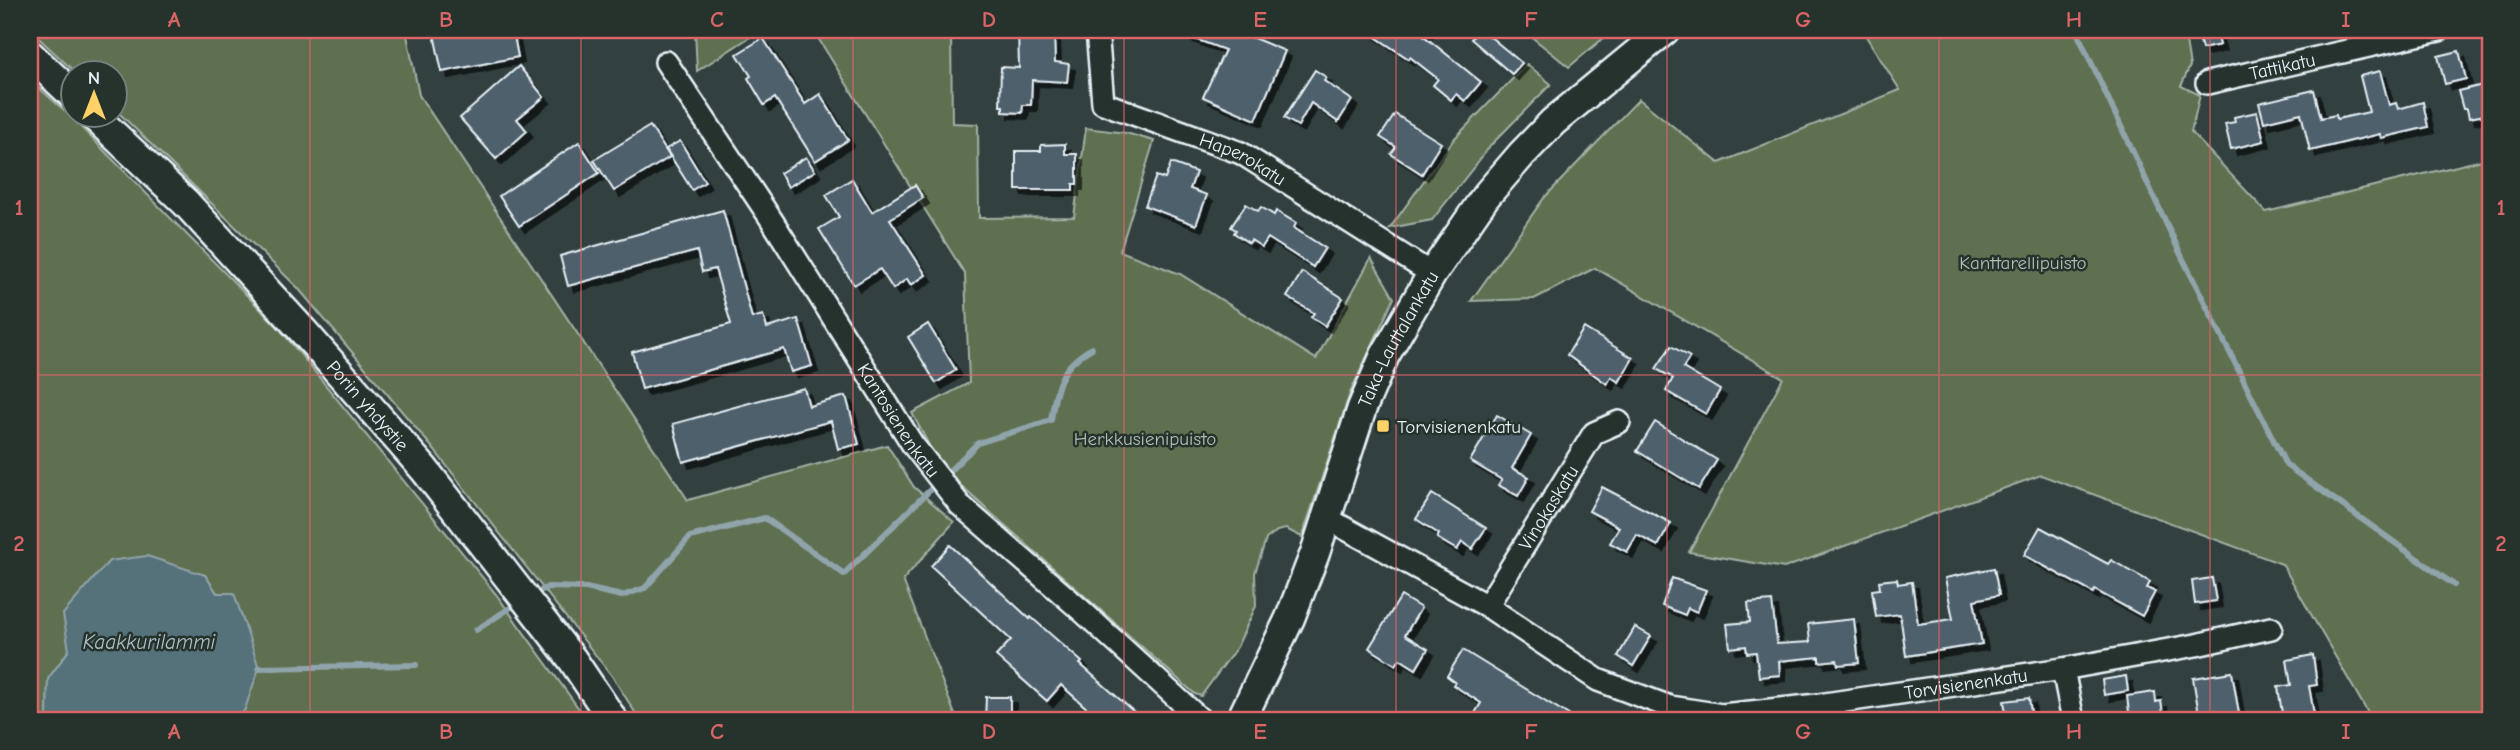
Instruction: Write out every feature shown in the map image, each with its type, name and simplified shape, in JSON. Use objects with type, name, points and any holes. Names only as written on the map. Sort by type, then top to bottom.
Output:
[{"type":"main road","name":"Taka-Lauttalankatu","points":[[1241,720],[1290,618],[1328,519],[1362,408],[1390,346],[1432,274],[1485,197],[1522,153],[1553,122],[1665,30]]},
{"type":"main road","points":[[30,55],[60,83]]},
{"type":"main road","name":"Porin yhdystie","points":[[109,130],[186,202],[424,470],[572,659],[613,720]]},
{"type":"street","name":"Haperokatu","points":[[1097,30],[1103,103],[1241,153],[1432,274]]},
{"type":"street","name":"Tattikatu","points":[[2207,83],[2439,30]]},
{"type":"street","name":"Kantosienenkatu","points":[[666,62],[771,219],[913,445],[938,479],[960,505],[1082,611],[1201,720]]},
{"type":"street","name":"Vinokaskatu","points":[[1487,606],[1594,433],[1619,422]]},
{"type":"street","name":"Torvisienenkatu","points":[[1328,519],[1487,606],[1598,680],[1670,706],[1722,715],[1819,713],[2196,645],[2271,628]]},
{"type":"street","points":[[2063,669],[2073,720]]},
{"type":"green space","points":[[30,30],[406,30],[419,95],[688,500],[887,445],[914,487],[954,522],[903,580],[957,720],[640,720],[612,676],[431,446],[298,288],[130,124],[130,60],[62,60]]},
{"type":"green space","points":[[695,30],[761,30],[697,71]]},
{"type":"green space","name":"Herkkusienipuisto","points":[[813,30],[951,30],[952,123],[978,124],[979,218],[1074,217],[1086,128],[1126,133],[1154,141],[1120,251],[1180,274],[1316,359],[1371,258],[1394,298],[1350,393],[1302,537],[1286,529],[1277,531],[1266,539],[1255,573],[1256,606],[1237,647],[1201,696],[1195,694],[963,488],[932,451],[912,413],[969,383],[965,274]]},
{"type":"green space","points":[[1523,30],[1613,30],[1569,67]]},
{"type":"green space","name":"Kanttarellipuisto","points":[[1862,30],[2184,30],[2190,66],[2181,86],[2200,95],[2191,132],[2266,212],[2490,158],[2490,720],[2372,720],[2282,564],[2041,475],[1784,568],[1689,552],[1783,378],[1595,268],[1534,299],[1471,301],[1544,198],[1639,99],[1719,163],[1900,90]]},
{"type":"green space","points":[[1527,64],[1551,84],[1492,144],[1432,220],[1390,228],[1454,139]]},
{"type":"green space","points":[[30,80],[60,107],[60,130],[84,130],[279,328],[496,594],[587,720],[237,720],[245,709],[217,593],[205,575],[185,570],[69,650],[48,679],[47,720],[30,720]]},
{"type":"water","name":"Kaakkurilammi","points":[[147,556],[205,575],[217,593],[234,593],[259,668],[245,709],[237,720],[47,720],[48,679],[69,650],[63,614],[109,561]]},
{"type":"building","points":[[433,30],[513,30],[518,57],[442,72]]},
{"type":"building","points":[[1018,30],[1054,30],[1055,62],[1069,64],[1067,82],[1032,80],[1031,105],[1023,105],[1022,113],[1003,112],[1003,106],[1000,106],[1001,67],[1019,68]]},
{"type":"building","points":[[1176,30],[1234,30],[1285,51],[1256,120],[1203,97],[1225,50]]},
{"type":"building","points":[[1365,30],[1428,30],[1424,36],[1481,82],[1465,101],[1456,94],[1451,100],[1433,85],[1438,79],[1410,57],[1409,59]]},
{"type":"building","points":[[1479,30],[1522,63],[1512,74],[1471,39]]},
{"type":"building","points":[[2197,30],[2216,30],[2220,45],[2202,49]]},
{"type":"building","points":[[763,38],[805,104],[820,94],[848,140],[815,161],[775,98],[764,105],[737,54]]},
{"type":"building","points":[[2459,51],[2466,79],[2445,84],[2438,56]]},
{"type":"building","points":[[519,66],[544,97],[517,119],[527,131],[496,159],[460,118]]},
{"type":"building","points":[[1315,70],[1326,77],[1324,81],[1352,100],[1338,122],[1311,103],[1298,126],[1284,118]]},
{"type":"building","points":[[2380,71],[2389,105],[2396,103],[2398,109],[2423,102],[2428,127],[2381,138],[2380,134],[2310,151],[2301,113],[2264,122],[2259,103],[2314,90],[2321,118],[2336,115],[2337,119],[2369,112],[2360,76]]},
{"type":"building","points":[[2483,85],[2484,89],[2490,87],[2490,114],[2469,118],[2467,109],[2463,109],[2458,91]]},
{"type":"building","points":[[2257,112],[2264,141],[2231,149],[2225,124],[2235,122],[2234,117]]},
{"type":"building","points":[[1395,114],[1441,143],[1422,174],[1391,154],[1396,147],[1380,137]]},
{"type":"building","points":[[650,126],[670,157],[614,191],[594,160]]},
{"type":"building","points":[[680,141],[705,182],[692,190],[666,149]]},
{"type":"building","points":[[579,142],[599,173],[519,226],[499,196]]},
{"type":"building","points":[[1065,144],[1065,154],[1077,154],[1077,184],[1073,184],[1073,190],[1016,190],[1016,151],[1041,151],[1041,145]]},
{"type":"building","points":[[806,157],[815,171],[788,187],[780,173]]},
{"type":"building","points":[[1171,163],[1196,172],[1190,189],[1207,195],[1196,225],[1145,206],[1156,176],[1165,179]]},
{"type":"building","points":[[852,179],[872,212],[915,185],[923,198],[890,219],[926,275],[911,285],[907,279],[893,289],[880,269],[854,285],[819,229],[839,217],[826,195]]},
{"type":"building","points":[[1246,204],[1258,211],[1261,207],[1274,215],[1276,211],[1296,223],[1294,228],[1325,248],[1313,267],[1268,238],[1262,247],[1251,240],[1249,243],[1234,233],[1236,230],[1231,227]]},
{"type":"building","points":[[723,210],[752,318],[763,315],[767,328],[798,319],[812,366],[791,372],[784,349],[642,389],[632,352],[731,324],[715,269],[702,272],[697,251],[568,286],[560,256]]},
{"type":"building","points":[[1302,272],[1343,298],[1325,326],[1311,317],[1314,313],[1287,297]]},
{"type":"building","points":[[928,324],[956,370],[936,383],[908,337]]},
{"type":"building","points":[[1584,328],[1633,358],[1619,382],[1611,377],[1607,384],[1567,355]]},
{"type":"building","points":[[1671,346],[1690,357],[1683,368],[1720,390],[1706,414],[1666,391],[1673,378],[1656,369]]},
{"type":"building","points":[[804,388],[809,406],[846,396],[859,444],[838,449],[831,421],[683,462],[673,424]]},
{"type":"building","points":[[1497,415],[1531,435],[1512,468],[1529,477],[1518,496],[1498,485],[1502,480],[1470,461]]},
{"type":"building","points":[[1655,422],[1717,460],[1699,489],[1637,451]]},
{"type":"building","points":[[1602,487],[1671,523],[1658,546],[1637,535],[1627,552],[1610,543],[1619,527],[1589,511]]},
{"type":"building","points":[[1432,494],[1486,528],[1472,549],[1462,542],[1457,550],[1437,538],[1439,534],[1416,519]]},
{"type":"building","points":[[2040,527],[2108,564],[2111,560],[2150,582],[2147,588],[2155,592],[2142,616],[2024,555]]},
{"type":"building","points":[[950,545],[1143,720],[1100,720],[1061,685],[1047,701],[996,656],[1011,640],[931,566]]},
{"type":"building","points":[[1994,568],[1999,595],[1974,600],[1982,644],[1906,656],[1900,614],[1876,617],[1872,590],[1880,589],[1879,581],[1897,579],[1898,584],[1912,582],[1918,624],[1953,619],[1945,578]]},
{"type":"building","points":[[1672,578],[1706,590],[1697,612],[1688,608],[1685,615],[1662,606]]},
{"type":"building","points":[[2212,578],[2216,601],[2195,604],[2192,581]]},
{"type":"building","points":[[1401,596],[1421,608],[1405,635],[1428,649],[1416,669],[1400,659],[1396,665],[1369,648]]},
{"type":"building","points":[[1772,601],[1777,644],[1810,642],[1808,624],[1854,619],[1859,663],[1838,665],[1837,660],[1819,662],[1819,657],[1779,661],[1780,675],[1759,677],[1756,652],[1747,653],[1746,646],[1730,648],[1727,624],[1750,622],[1748,603]]},
{"type":"building","points":[[1635,627],[1651,636],[1633,666],[1618,656]]},
{"type":"building","points":[[1463,650],[1577,720],[1471,720],[1481,703],[1453,685],[1455,682],[1447,676]]},
{"type":"building","points":[[2313,655],[2317,685],[2309,686],[2315,720],[2283,720],[2278,687],[2291,685],[2287,660]]},
{"type":"building","points":[[2232,672],[2240,720],[2200,720],[2193,678]]},
{"type":"building","points":[[2126,676],[2128,691],[2104,695],[2102,680]]},
{"type":"building","points":[[2155,692],[2156,702],[2161,701],[2164,720],[2130,720],[2127,696]]},
{"type":"building","points":[[986,697],[1010,697],[1010,720],[985,720]]},
{"type":"building","points":[[2029,698],[2032,720],[2007,720],[2004,701]]},
{"type":"waterway","points":[[2076,30],[2181,255],[2286,465],[2454,585]]},
{"type":"waterway","points":[[542,590],[548,587],[586,588],[622,596],[645,588],[690,537],[765,518],[844,574],[978,443],[1051,420],[1061,378],[1073,362],[1092,348]]},
{"type":"waterway","points":[[476,630],[510,608]]},
{"type":"waterway","points":[[259,668],[416,665]]},
{"type":"place","name":"Torvisienenkatu","points":[[1383,426]]}]
